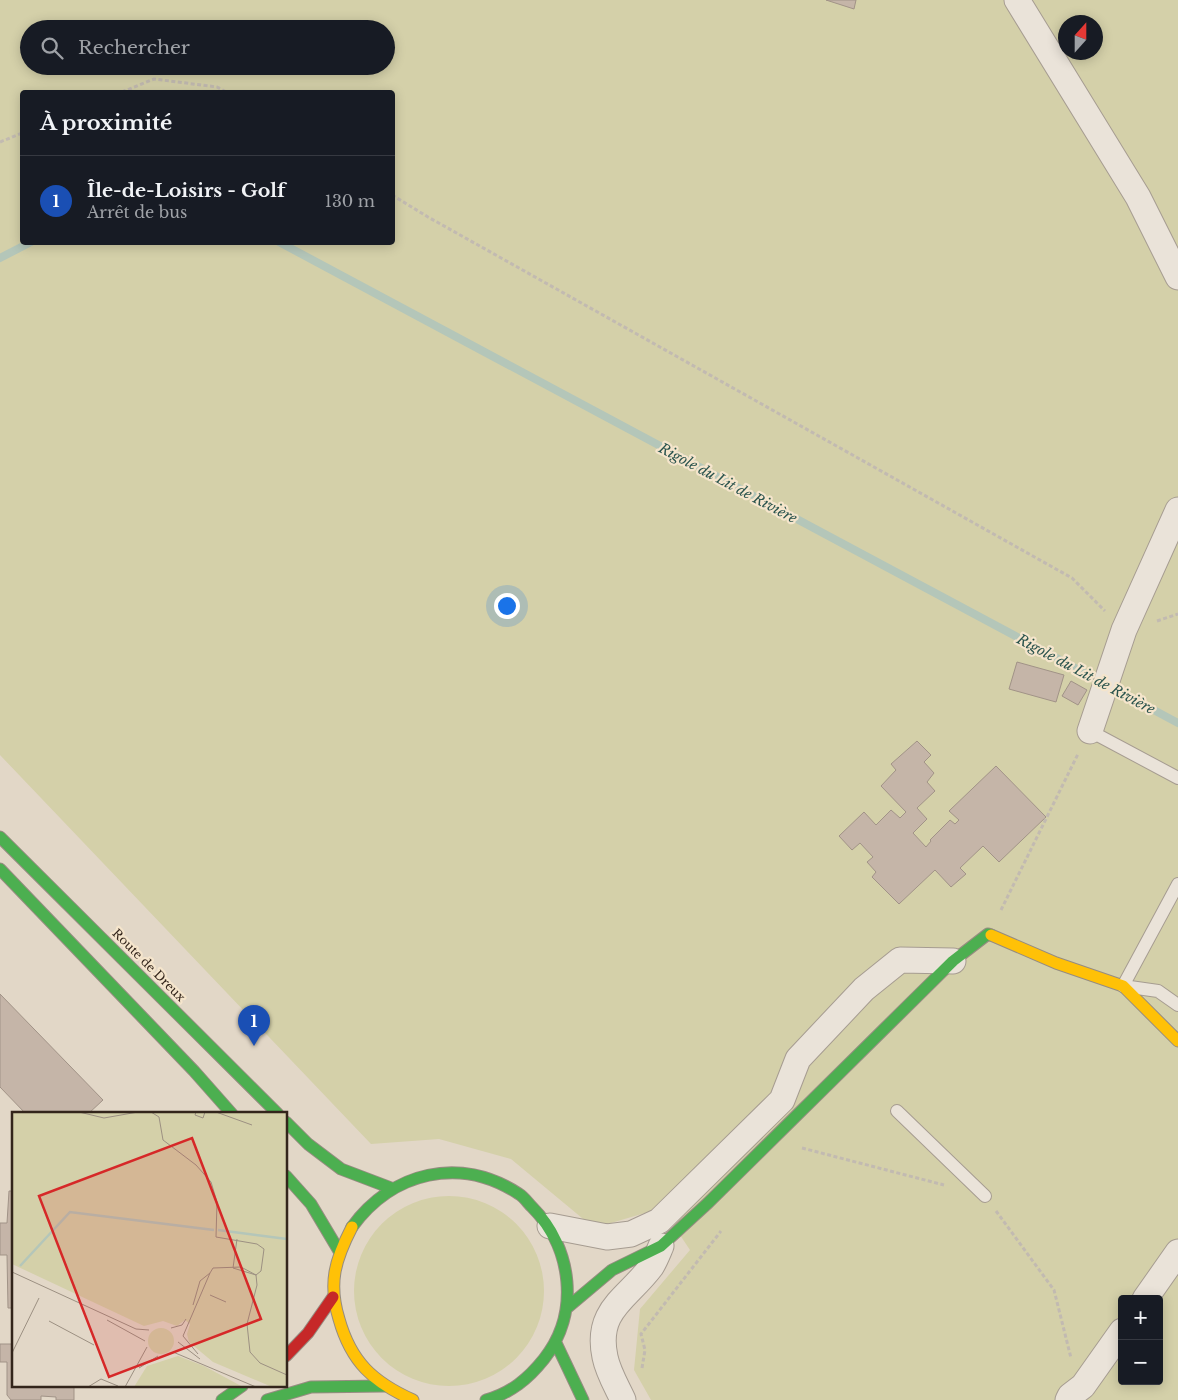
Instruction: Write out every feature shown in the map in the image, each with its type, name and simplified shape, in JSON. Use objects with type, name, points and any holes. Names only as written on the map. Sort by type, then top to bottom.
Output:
[{"type":"main road","name":"Route de Dreux","points":[[0,837],[276,1112]]},
{"type":"main road","points":[[0,869],[194,1071],[230,1112]]},
{"type":"main road","points":[[568,1307],[612,1270],[661,1246],[708,1203],[953,961],[988,934],[1056,963],[1123,986],[1178,1041]]},
{"type":"main road","points":[[288,1124],[308,1144],[341,1169],[391,1188]]},
{"type":"main road","points":[[413,1400],[385,1386],[360,1364],[343,1336],[333,1297],[333,1274],[339,1251],[351,1226],[369,1205],[391,1188],[422,1176],[454,1172],[487,1178],[516,1192],[541,1214],[550,1226],[562,1252],[568,1279],[568,1307],[556,1343],[540,1367],[518,1386],[495,1399]]},
{"type":"main road","points":[[288,1178],[311,1204],[339,1251]]},
{"type":"main road","points":[[288,1354],[308,1333],[333,1297]]},
{"type":"main road","points":[[556,1343],[583,1400]]},
{"type":"main road","points":[[267,1400],[311,1387],[385,1386]]},
{"type":"main road","points":[[222,1400],[239,1388]]},
{"type":"street","points":[[1017,0],[1138,196],[1178,278]]},
{"type":"street","points":[[1090,731],[1124,630],[1178,510]]},
{"type":"street","points":[[550,1226],[607,1237],[631,1234],[659,1221],[782,1100],[798,1059],[864,989],[900,960],[953,961]]},
{"type":"street","points":[[623,1400],[605,1359],[604,1328],[608,1316],[651,1266],[661,1246]]},
{"type":"street","points":[[1148,1295],[1178,1252]]},
{"type":"street","points":[[1069,1398],[1083,1386],[1118,1337]]},
{"type":"lane","points":[[1090,731],[1178,778]]},
{"type":"lane","points":[[1178,884],[1123,986],[1158,991],[1178,1005]]},
{"type":"lane","points":[[898,1111],[985,1196]]},
{"type":"path","points":[[127,90],[154,79],[217,87],[222,90]]},
{"type":"path","points":[[0,142],[20,134]]},
{"type":"path","points":[[395,197],[1072,578],[1124,630],[1178,614]]},
{"type":"path","points":[[988,934],[1090,731]]},
{"type":"path","points":[[801,1148],[948,1186]]},
{"type":"path","points":[[985,1196],[1054,1290],[1072,1362],[1069,1398]]},
{"type":"path","points":[[642,1368],[645,1350],[641,1334],[726,1225]]},
{"type":"shaded area","points":[[0,0],[1178,0],[1178,1400],[651,1400],[634,1370],[640,1309],[690,1250],[662,1208],[594,1228],[511,1159],[439,1139],[371,1144],[0,755]]},
{"type":"shaded area","points":[[458,1196],[486,1203],[517,1223],[537,1254],[543,1272],[543,1310],[537,1328],[517,1359],[486,1379],[468,1385],[440,1386],[430,1385],[404,1375],[388,1365],[375,1352],[361,1328],[355,1310],[354,1282],[355,1272],[365,1246],[375,1230],[388,1217],[412,1203],[430,1197]]},
{"type":"building","points":[[826,0],[856,0],[854,9]]},
{"type":"building","points":[[1017,662],[1064,675],[1056,702],[1009,689]]},
{"type":"building","points":[[1071,681],[1087,690],[1078,705],[1062,696]]},
{"type":"building","points":[[917,741],[931,755],[924,762],[934,773],[927,782],[935,791],[917,808],[927,819],[913,833],[926,847],[930,840],[950,820],[955,824],[959,820],[949,811],[996,766],[1046,817],[999,862],[983,846],[960,868],[966,874],[951,887],[935,870],[899,904],[872,877],[876,872],[867,862],[873,857],[860,843],[852,850],[839,836],[864,812],[876,825],[891,810],[900,818],[906,812],[881,786],[896,770],[891,764]]},
{"type":"building","points":[[0,994],[103,1100],[90,1112],[24,1112],[0,1087]]},
{"type":"building","points":[[9,1191],[12,1191],[12,1308],[8,1308],[7,1255],[0,1255],[0,1223],[7,1223]]},
{"type":"building","points":[[0,1344],[12,1344],[12,1388],[74,1388],[74,1400],[56,1400],[56,1397],[41,1396],[41,1400],[11,1400],[7,1395],[7,1362],[0,1362]]},
{"type":"waterway","name":"Rigole du Lit de Rivière","points":[[0,258],[25,245]]},
{"type":"waterway","name":"Rigole du Lit de Rivière","points":[[285,245],[1178,723]]},
{"type":"traffic: fast","points":[[0,837],[276,1112]]},
{"type":"traffic: fast","points":[[0,869],[194,1071],[230,1112]]},
{"type":"traffic: fast","points":[[568,1307],[612,1270],[661,1246],[708,1203],[953,961],[988,934],[991,935]]},
{"type":"traffic: fast","points":[[288,1124],[308,1144],[341,1169],[391,1188]]},
{"type":"traffic: fast","points":[[352,1227],[368,1208],[387,1193],[407,1182],[428,1175],[451,1173],[474,1175],[497,1182],[521,1195],[546,1223],[563,1261],[567,1282],[567,1302],[563,1322],[556,1341],[532,1373],[511,1389],[486,1400]]},
{"type":"traffic: fast","points":[[288,1178],[311,1204],[339,1251]]},
{"type":"traffic: fast","points":[[556,1343],[583,1400]]},
{"type":"traffic: fast","points":[[267,1400],[311,1387],[385,1386]]},
{"type":"traffic: fast","points":[[222,1400],[239,1388]]},
{"type":"traffic: slow","points":[[991,935],[1056,963],[1123,986],[1178,1041]]},
{"type":"traffic: slow","points":[[352,1227],[341,1250],[334,1283],[336,1306],[344,1334],[357,1359],[375,1378],[413,1400]]},
{"type":"traffic: jam","points":[[288,1354],[308,1333],[333,1297]]},
{"type":"place","name":"Île-de-Loisirs - Golf","points":[[254,1046]]}]
